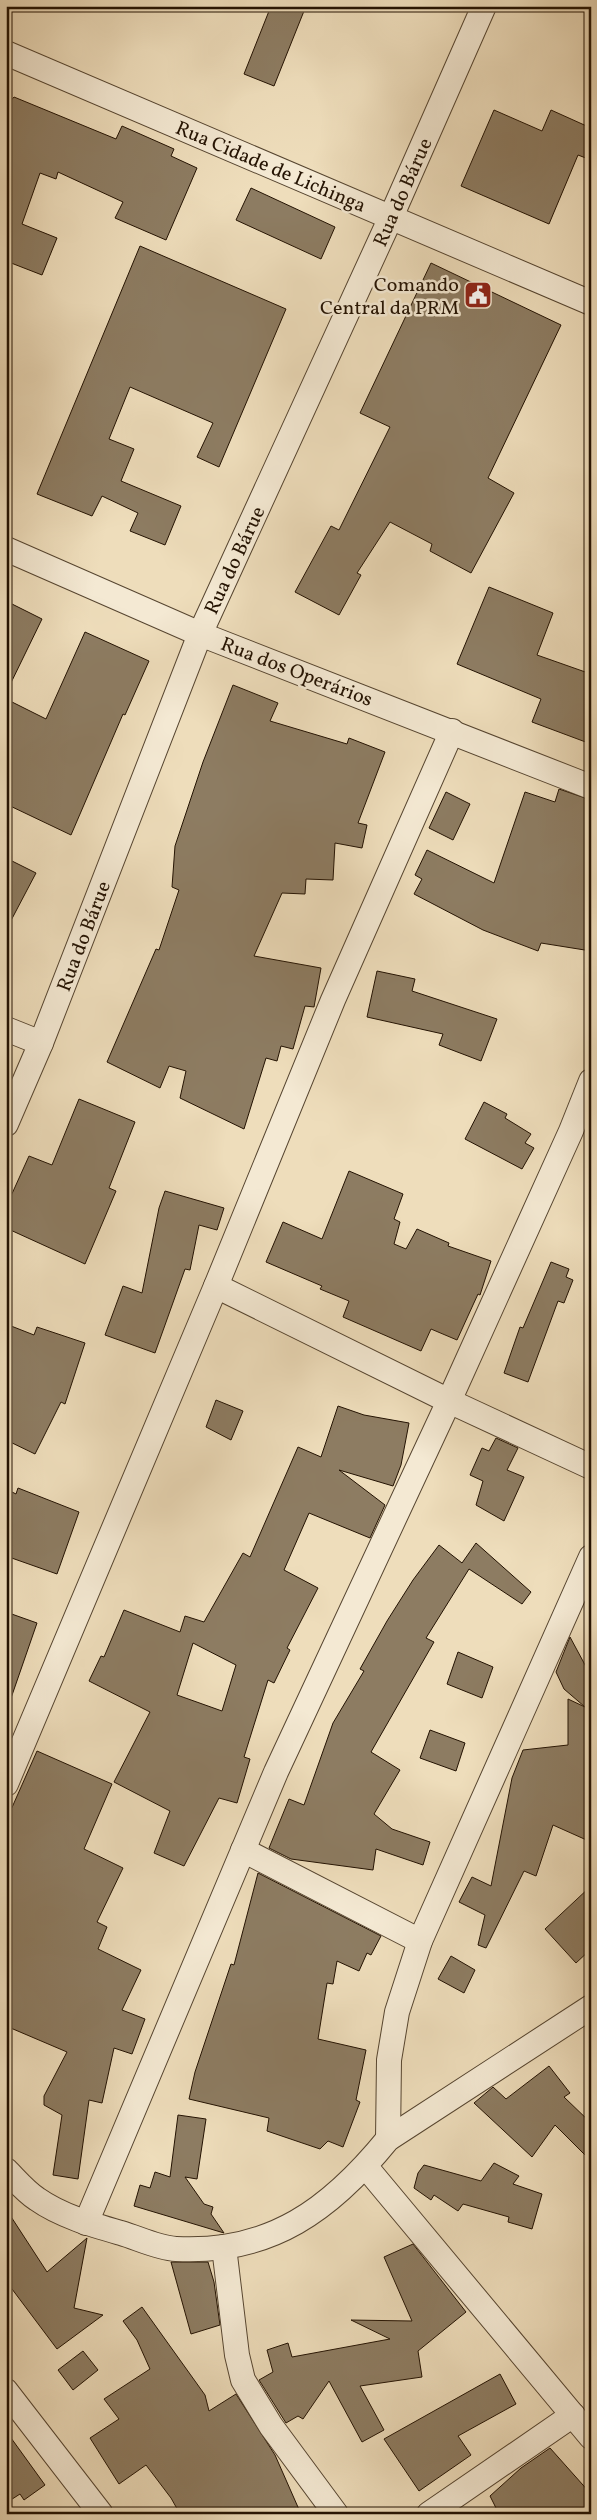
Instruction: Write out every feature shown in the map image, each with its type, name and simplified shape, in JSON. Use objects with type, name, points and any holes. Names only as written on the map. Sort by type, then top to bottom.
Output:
[{"type":"street","name":"Rua do Bárue","points":[[6,1124],[41,1043],[200,634],[391,217],[484,6]]},
{"type":"street","name":"Rua Cidade de Lichinga","points":[[6,53],[591,303]]},
{"type":"street","name":"Rua dos Operários","points":[[6,549],[200,634],[591,787]]},
{"type":"street","points":[[6,1784],[216,1286],[333,1000],[452,731]]},
{"type":"street","points":[[6,1029],[41,1043]]},
{"type":"street","points":[[86,2223],[276,1772],[449,1401],[571,1132],[591,1081]]},
{"type":"street","points":[[216,1286],[449,1401],[591,1467]]},
{"type":"street","points":[[388,2139],[389,2060],[397,2012],[420,1941],[591,1557]]},
{"type":"street","points":[[243,1850],[420,1941]]},
{"type":"street","points":[[6,2170],[36,2199],[86,2223],[174,2249],[224,2247],[282,2232],[325,2205],[366,2166],[388,2139],[591,2007]]},
{"type":"street","points":[[366,2166],[591,2437]]},
{"type":"street","points":[[224,2247],[237,2355],[243,2380],[271,2426],[336,2514]]},
{"type":"street","points":[[6,2391],[101,2514]]},
{"type":"street","points":[[429,2514],[572,2415]]},
{"type":"building","points":[[271,6],[306,6],[274,86],[244,74]]},
{"type":"building","points":[[14,97],[116,139],[122,126],[174,149],[171,156],[197,168],[166,240],[115,218],[123,202],[58,172],[56,179],[40,173],[22,224],[57,238],[42,275],[6,261],[6,106]]},
{"type":"building","points":[[494,110],[542,131],[551,110],[591,128],[591,160],[578,155],[549,224],[461,186]]},
{"type":"building","points":[[251,188],[335,227],[321,259],[236,220]]},
{"type":"building","points":[[140,246],[286,309],[219,467],[197,457],[213,423],[130,387],[109,439],[134,449],[121,481],[181,506],[165,545],[130,531],[138,513],[102,496],[92,516],[37,494]]},
{"type":"building","points":[[431,263],[561,325],[488,478],[514,493],[471,573],[430,551],[432,544],[390,522],[357,573],[361,575],[339,615],[295,592],[331,526],[339,530],[390,427],[360,413]]},
{"type":"building","points":[[489,587],[553,613],[537,655],[591,674],[591,744],[532,722],[541,699],[457,664]]},
{"type":"building","points":[[6,601],[42,619],[6,693]]},
{"type":"building","points":[[85,632],[149,661],[125,715],[123,714],[71,835],[6,804],[6,699],[46,719]]},
{"type":"building","points":[[233,685],[278,703],[270,721],[347,744],[349,738],[385,752],[358,823],[367,825],[362,848],[335,843],[333,880],[306,879],[305,894],[282,893],[254,956],[321,968],[314,1007],[305,1006],[293,1049],[281,1046],[277,1061],[266,1058],[244,1129],[180,1098],[186,1071],[169,1066],[160,1088],[107,1062],[156,949],[159,950],[179,890],[172,887],[175,846],[203,762]]},
{"type":"building","points":[[559,789],[591,800],[591,951],[541,943],[538,951],[483,930],[414,894],[422,879],[415,875],[427,850],[494,883],[525,792],[555,802]]},
{"type":"building","points":[[446,792],[470,804],[453,840],[429,828]]},
{"type":"building","points":[[6,858],[36,873],[6,930]]},
{"type":"building","points":[[377,971],[415,979],[412,991],[497,1019],[481,1061],[439,1045],[443,1034],[367,1017]]},
{"type":"building","points":[[79,1099],[135,1122],[109,1188],[116,1191],[85,1264],[6,1228],[6,1207],[29,1156],[52,1165]]},
{"type":"building","points":[[484,1102],[507,1114],[505,1118],[531,1134],[525,1143],[534,1148],[522,1169],[465,1139]]},
{"type":"building","points":[[349,1171],[403,1194],[394,1219],[400,1222],[394,1244],[406,1249],[417,1229],[449,1243],[448,1246],[491,1261],[480,1295],[478,1294],[457,1340],[431,1329],[421,1351],[343,1317],[349,1301],[320,1289],[322,1286],[266,1262],[283,1222],[322,1239]]},
{"type":"building","points":[[165,1191],[224,1208],[217,1230],[199,1225],[190,1270],[185,1269],[155,1353],[105,1335],[123,1286],[142,1293],[159,1208]]},
{"type":"building","points":[[551,1262],[569,1269],[566,1277],[573,1280],[564,1303],[558,1301],[528,1382],[504,1373],[520,1327],[523,1328]]},
{"type":"building","points":[[6,1324],[34,1335],[37,1327],[85,1343],[65,1404],[61,1402],[35,1454],[6,1440]]},
{"type":"building","points":[[216,1400],[243,1411],[231,1440],[206,1427]]},
{"type":"building","points":[[338,1406],[364,1415],[409,1423],[401,1465],[393,1486],[339,1470],[385,1505],[370,1538],[309,1513],[284,1570],[318,1588],[287,1648],[290,1650],[274,1683],[268,1680],[244,1757],[250,1759],[237,1803],[219,1798],[184,1866],[154,1853],[170,1811],[114,1782],[150,1712],[89,1681],[101,1656],[104,1657],[124,1610],[180,1632],[185,1616],[204,1622],[243,1553],[250,1557],[298,1447],[321,1457]],"holes":[[[193,1643],[236,1665],[222,1711],[177,1695]]]},
{"type":"building","points":[[496,1438],[518,1448],[507,1470],[524,1477],[504,1521],[476,1505],[483,1481],[470,1475],[482,1448],[489,1451]]},
{"type":"building","points":[[18,1488],[79,1512],[57,1574],[6,1556],[6,1489],[16,1494]]},
{"type":"building","points":[[476,1543],[531,1592],[522,1604],[469,1569],[426,1638],[434,1642],[371,1752],[400,1770],[374,1814],[392,1829],[430,1842],[423,1865],[376,1849],[373,1870],[291,1859],[269,1848],[289,1799],[304,1805],[333,1723],[364,1671],[360,1669],[413,1580],[439,1545],[462,1563]]},
{"type":"building","points":[[6,1612],[37,1623],[10,1701],[6,1701]]},
{"type":"building","points":[[570,1637],[591,1676],[591,1842],[553,1825],[536,1876],[524,1871],[486,1948],[478,1945],[485,1915],[459,1902],[472,1877],[491,1886],[512,1778],[523,1750],[568,1745],[568,1699],[585,1707],[564,1689],[556,1672]]},
{"type":"building","points":[[458,1652],[493,1667],[482,1698],[447,1684]]},
{"type":"building","points":[[430,1730],[465,1743],[456,1771],[420,1758]]},
{"type":"building","points":[[37,1751],[112,1784],[84,1849],[123,1868],[97,1922],[107,1927],[98,1949],[141,1970],[122,2010],[145,2019],[132,2054],[114,2048],[102,2103],[89,2100],[78,2179],[53,2175],[62,2115],[44,2105],[44,2096],[67,2052],[6,2026],[6,1821]]},
{"type":"building","points":[[258,1873],[381,1936],[371,1955],[367,1953],[359,1971],[337,1961],[333,1984],[327,1983],[318,2039],[366,2050],[356,2100],[360,2102],[343,2147],[328,2141],[320,2149],[267,2131],[269,2118],[189,2099],[195,2072],[231,1964],[234,1965]]},
{"type":"building","points":[[591,1886],[591,1949],[576,1963],[545,1929]]},
{"type":"building","points":[[451,1956],[475,1970],[464,1993],[438,1979]]},
{"type":"building","points":[[549,2066],[570,2093],[564,2097],[591,2123],[591,2161],[555,2125],[532,2157],[474,2103],[493,2087],[506,2099]]},
{"type":"building","points":[[178,2115],[206,2119],[197,2179],[185,2177],[204,2204],[213,2207],[211,2214],[224,2233],[134,2206],[140,2185],[150,2188],[155,2172],[170,2177]]},
{"type":"building","points":[[494,2163],[519,2176],[513,2184],[542,2194],[532,2229],[508,2222],[509,2217],[463,2204],[458,2211],[434,2195],[431,2200],[414,2188],[418,2173],[424,2165],[481,2181]]},
{"type":"building","points":[[6,2209],[47,2272],[87,2238],[74,2308],[103,2315],[57,2349],[6,2281]]},
{"type":"building","points":[[413,2244],[466,2312],[418,2351],[422,2377],[360,2386],[384,2430],[362,2442],[329,2381],[303,2419],[298,2416],[286,2423],[259,2380],[273,2372],[267,2350],[288,2343],[292,2357],[390,2339],[351,2320],[412,2321],[384,2257]]},
{"type":"building","points":[[171,2262],[208,2262],[214,2282],[220,2325],[191,2334]]},
{"type":"building","points":[[142,2307],[205,2395],[209,2411],[236,2394],[275,2455],[301,2514],[180,2514],[171,2498],[146,2465],[119,2484],[90,2438],[119,2419],[104,2399],[150,2369],[137,2340],[123,2321]]},
{"type":"building","points":[[83,2351],[98,2370],[73,2390],[58,2370]]},
{"type":"building","points":[[500,2374],[516,2404],[458,2436],[471,2455],[419,2491],[384,2439]]},
{"type":"building","points":[[6,2431],[45,2485],[24,2500],[20,2494],[6,2503]]},
{"type":"building","points":[[550,2448],[591,2494],[591,2514],[499,2514],[490,2496],[521,2468]]},
{"type":"place","name":"Comando Central da PRM","points":[[478,295]]}]
